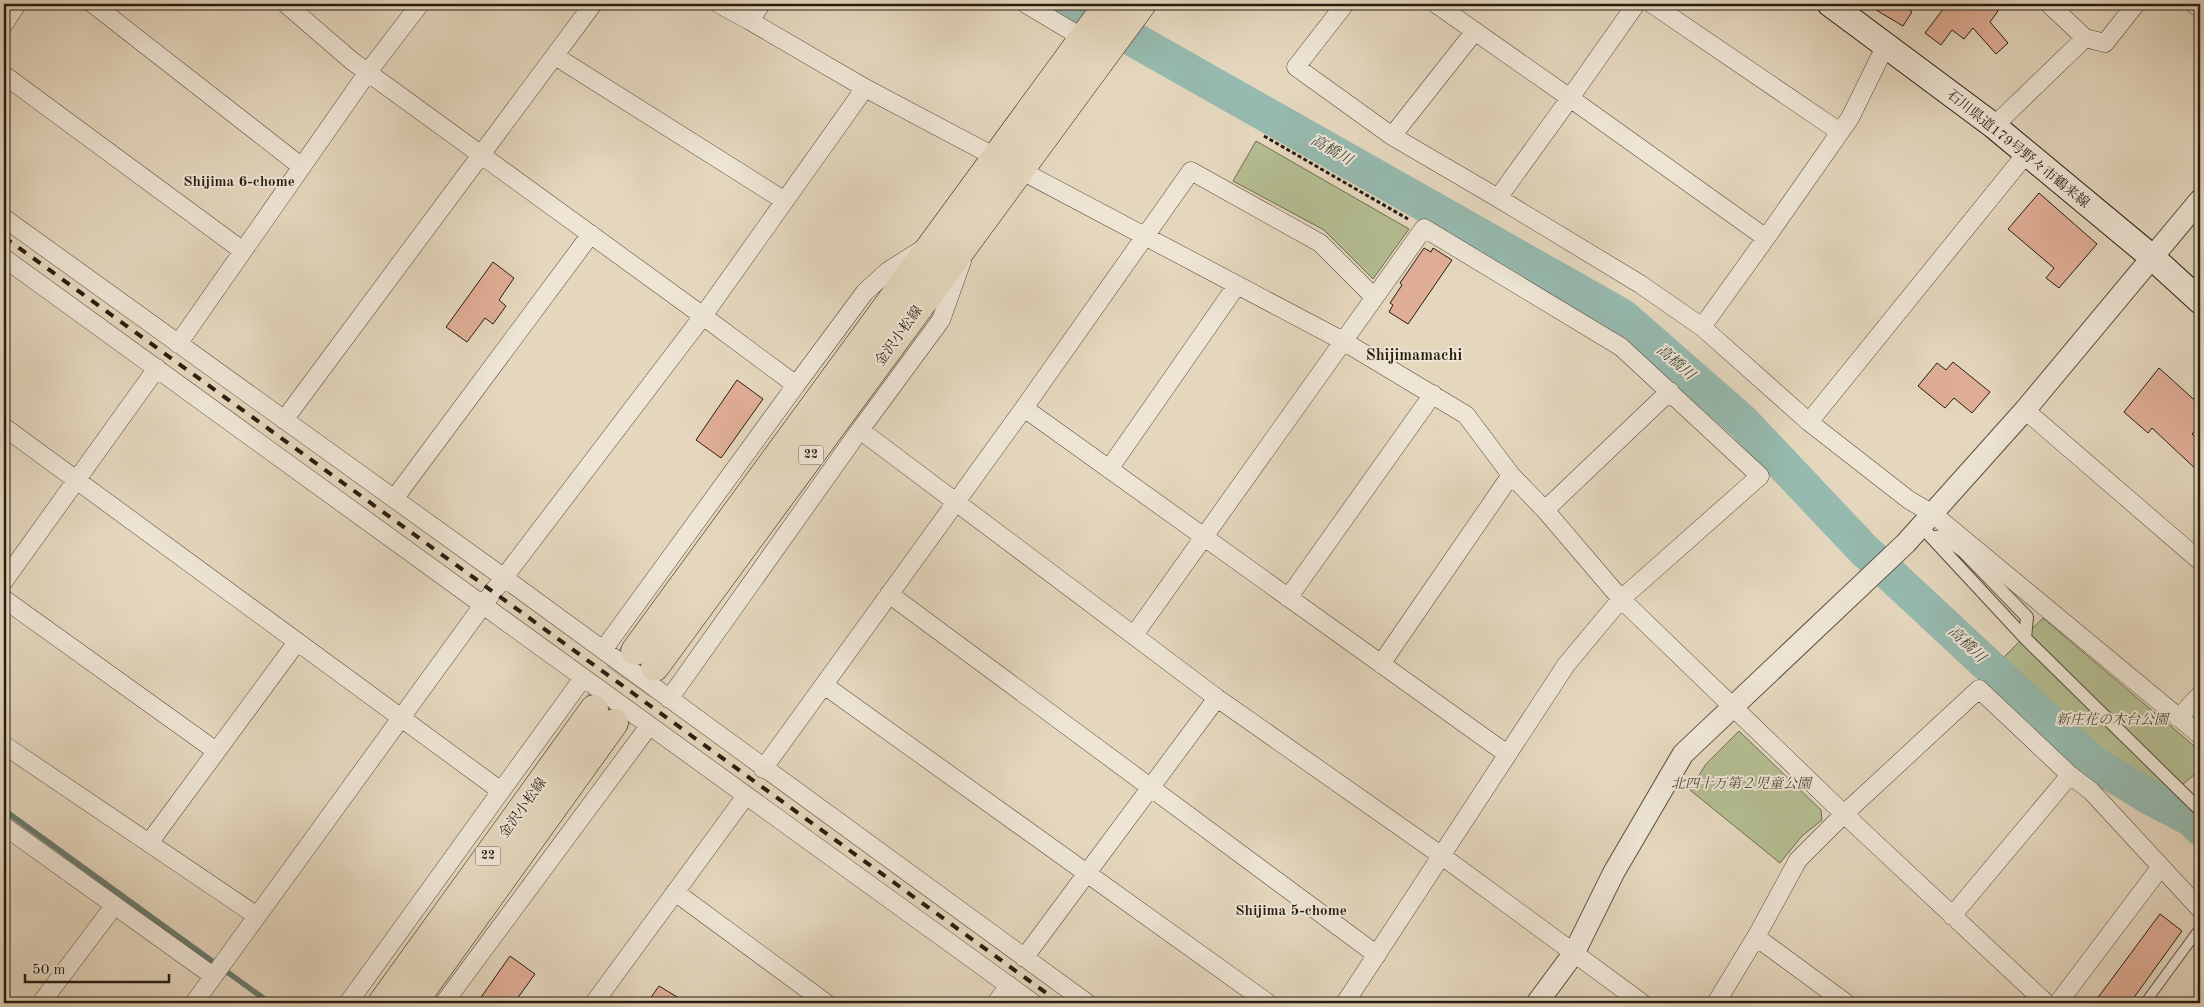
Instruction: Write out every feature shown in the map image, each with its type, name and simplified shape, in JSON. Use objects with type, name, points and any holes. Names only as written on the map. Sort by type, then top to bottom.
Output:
[{"type":"main road","name":"22","points":[[1085,35],[1108,4]]},
{"type":"main road","name":"石川県道179号野々市鶴来線","points":[[1830,4],[1994,126],[2153,258],[2200,301]]},
{"type":"main road","name":"金沢小松線","points":[[1085,35],[997,156],[645,659],[967,244],[1136,12]]},
{"type":"main road","name":"金沢小松線","points":[[382,1003],[604,716],[413,1003]]},
{"type":"street","points":[[4,24],[17,4]]},
{"type":"street","points":[[93,4],[302,168]]},
{"type":"street","points":[[286,4],[368,72],[796,385]]},
{"type":"street","points":[[178,344],[368,72],[420,4]]},
{"type":"street","points":[[284,420],[480,153],[593,4]]},
{"type":"street","points":[[719,4],[865,88],[997,156],[1343,342],[1434,394],[1466,416],[1511,475],[1545,510],[1621,599],[1844,814],[2046,1003]]},
{"type":"street","points":[[750,21],[761,4]]},
{"type":"street","points":[[1026,4],[1085,35]]},
{"type":"street","points":[[1345,4],[1296,67],[1392,136],[1640,284],[1702,327],[1809,422],[1909,500],[1929,526],[2026,638],[2200,810]]},
{"type":"street","points":[[1436,4],[1766,238]]},
{"type":"street","points":[[1498,198],[1636,4]]},
{"type":"street","points":[[1652,4],[1840,132]]},
{"type":"street","points":[[2049,4],[2085,38],[2105,43],[2136,4]]},
{"type":"street","points":[[2194,4],[2200,8]]},
{"type":"street","points":[[1392,136],[1475,31]]},
{"type":"street","points":[[1994,126],[2085,38]]},
{"type":"street","points":[[1702,327],[1850,118],[1886,45]]},
{"type":"street","points":[[554,56],[785,201]]},
{"type":"street","points":[[4,75],[243,251]]},
{"type":"street","points":[[194,1003],[503,577],[703,316],[865,88]]},
{"type":"street","points":[[1809,422],[2026,154]]},
{"type":"street","points":[[763,769],[1024,408],[1191,171],[1320,244],[1374,297]]},
{"type":"street","points":[[1537,1003],[1574,953],[1614,872],[1683,754],[1906,543],[1929,526],[2200,200]]},
{"type":"street","points":[[4,218],[503,577],[763,769],[1086,1003]]},
{"type":"street","points":[[1134,635],[1424,228],[1621,347],[1760,476],[1621,599],[1566,665],[1346,1003]]},
{"type":"street","points":[[394,499],[591,234]]},
{"type":"street","points":[[603,650],[865,292],[888,271],[939,239]]},
{"type":"street","points":[[669,699],[860,430],[941,320],[967,244]]},
{"type":"street","points":[[4,258],[745,797],[1033,1003]]},
{"type":"street","points":[[1109,469],[1237,285]]},
{"type":"street","points":[[4,581],[157,368]]},
{"type":"street","points":[[1545,510],[1670,391]]},
{"type":"street","points":[[1288,598],[1434,394]]},
{"type":"street","points":[[1024,408],[1507,754]]},
{"type":"street","points":[[2025,410],[2200,560]]},
{"type":"street","points":[[4,427],[501,791]]},
{"type":"street","points":[[860,430],[1217,698],[1442,856],[1642,1003]]},
{"type":"street","points":[[1381,664],[1511,475]]},
{"type":"street","points":[[1929,526],[2200,736]]},
{"type":"street","points":[[889,594],[1377,955]]},
{"type":"street","points":[[4,599],[216,751]]},
{"type":"street","points":[[148,843],[298,642]]},
{"type":"street","points":[[348,1003],[583,678]]},
{"type":"street","points":[[824,685],[1268,1003]]},
{"type":"street","points":[[1716,1003],[1756,937],[1798,860],[1844,814],[1979,689],[2070,775],[2091,791],[2160,868],[2200,909]]},
{"type":"street","points":[[2178,718],[2200,695]]},
{"type":"street","points":[[1024,958],[1217,698]]},
{"type":"street","points":[[444,1003],[649,726]]},
{"type":"street","points":[[4,745],[257,916]]},
{"type":"street","points":[[1952,916],[2070,775]]},
{"type":"street","points":[[594,1003],[745,797]]},
{"type":"street","points":[[5,829],[114,906],[218,969]]},
{"type":"street","points":[[2058,1003],[2160,868]]},
{"type":"street","points":[[676,892],[826,1003]]},
{"type":"street","points":[[41,1003],[114,906]]},
{"type":"street","points":[[1756,937],[1846,1003]]},
{"type":"street","points":[[996,1003],[1009,985]]},
{"type":"lane","points":[[2145,1003],[2200,928]]},
{"type":"path","points":[[1264,136],[1424,228]]},
{"type":"green space","points":[[1256,141],[1409,229],[1373,279],[1324,230],[1233,181]]},
{"type":"green space","name":"新庄花の木台公園","points":[[2043,618],[2200,751],[2200,770],[2171,794],[2094,749],[2002,659]]},
{"type":"green space","name":"北四十万第２児童公園","points":[[1739,731],[1821,810],[1822,820],[1802,836],[1780,863],[1690,790],[1706,764]]},
{"type":"building","points":[[1866,4],[1911,4],[1908,9],[1912,12],[1903,26]]},
{"type":"building","points":[[1947,4],[1988,4],[1998,11],[1990,22],[2008,43],[1996,54],[1973,28],[1964,39],[1952,30],[1941,45],[1925,33]]},
{"type":"building","points":[[2039,193],[2097,244],[2059,288],[2046,278],[2054,268],[2008,229]]},
{"type":"building","points":[[1424,248],[1431,252],[1433,248],[1452,260],[1408,324],[1389,312],[1393,305],[1390,303],[1402,285],[1400,283]]},
{"type":"building","points":[[493,262],[514,278],[499,300],[506,306],[493,324],[485,318],[467,342],[446,327]]},
{"type":"building","points":[[1953,362],[1990,392],[1972,413],[1954,398],[1945,408],[1918,386],[1937,363],[1946,370]]},
{"type":"building","points":[[2159,368],[2200,405],[2200,424],[2192,434],[2200,442],[2200,473],[2152,428],[2148,433],[2124,412]]},
{"type":"building","points":[[737,380],[763,399],[721,458],[696,440]]},
{"type":"building","points":[[2160,914],[2182,931],[2130,1003],[2094,1003]]},
{"type":"building","points":[[510,956],[535,974],[514,1003],[477,1003]]},
{"type":"building","points":[[659,986],[687,1003],[647,1003]]},
{"type":"waterway","name":"高橋川","points":[[1071,4],[1622,316],[1743,422],[1863,549],[2093,763],[2151,798],[2193,820],[2200,828]]},
{"type":"waterway","points":[[4,810],[270,1003]]},
{"type":"tunnel","points":[[594,709],[635,651]]},
{"type":"tunnel","points":[[614,723],[655,667]]},
{"type":"railway","points":[[4,237],[1060,1003]]},
{"type":"district","name":"Shijima 6-chome","points":[[239,182]]},
{"type":"district","name":"Shijimamachi","points":[[1414,356]]},
{"type":"district","name":"Shijima 5-chome","points":[[1291,911]]}]
